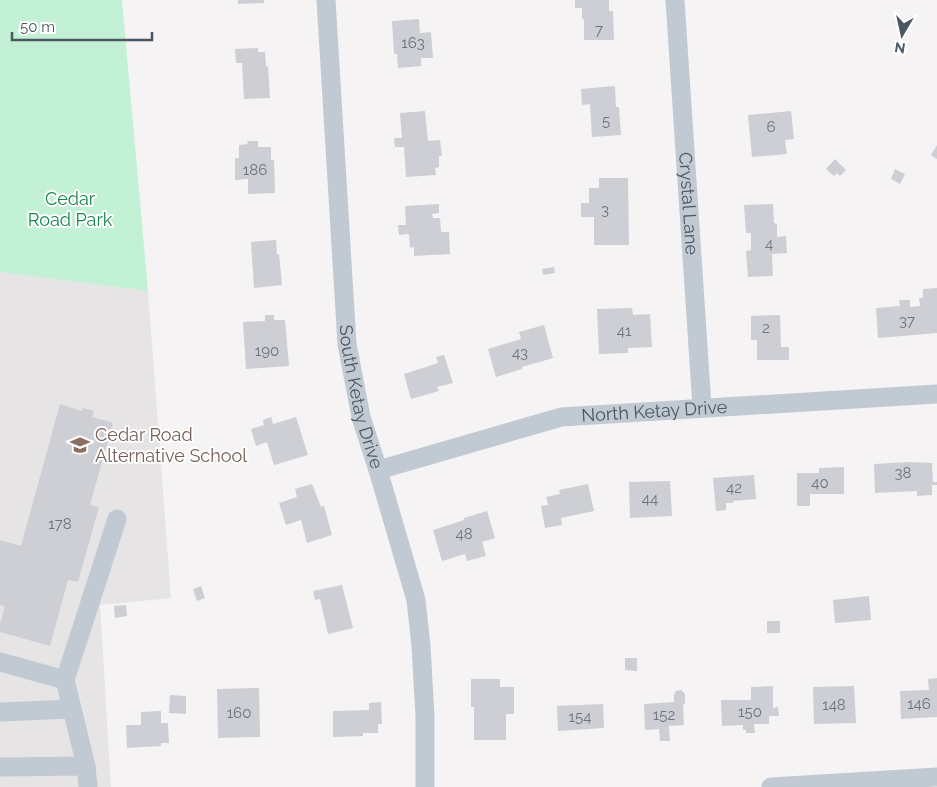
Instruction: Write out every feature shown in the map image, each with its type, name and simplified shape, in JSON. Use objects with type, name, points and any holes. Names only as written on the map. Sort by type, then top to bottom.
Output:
[{"type":"street","name":"South Ketay Drive","points":[[326,0],[347,344],[361,417],[416,600],[421,646],[425,787]]},
{"type":"street","name":"Crystal Lane","points":[[675,0],[702,407]]},
{"type":"street","name":"North Ketay Drive","points":[[378,470],[561,417],[937,394]]},
{"type":"street","points":[[88,787],[86,766],[65,680],[117,519]]},
{"type":"street","points":[[0,662],[65,680]]},
{"type":"street","points":[[0,712],[72,708]]},
{"type":"street","points":[[0,767],[86,766]]},
{"type":"street","points":[[771,787],[937,777]]},
{"type":"shaded area","name":"Cedar Road Alternative School","points":[[0,272],[148,291],[171,598],[100,605],[111,787],[0,787]]},
{"type":"green space","name":"Cedar Road Park","points":[[0,0],[122,0],[148,291],[0,272]]},
{"type":"building","points":[[238,0],[264,0],[264,3],[238,4]]},
{"type":"building","points":[[575,0],[609,0],[609,11],[613,11],[614,40],[584,40],[582,8],[575,8]]},
{"type":"building","points":[[419,19],[420,33],[431,32],[433,58],[421,58],[421,66],[398,68],[397,54],[394,54],[392,21]]},
{"type":"building","points":[[258,48],[258,52],[265,52],[270,98],[244,99],[242,63],[236,63],[235,49]]},
{"type":"building","points":[[615,86],[616,107],[619,107],[621,135],[592,137],[590,104],[582,105],[581,89]]},
{"type":"building","points":[[425,111],[428,141],[440,140],[442,156],[439,156],[439,167],[435,168],[436,175],[406,177],[404,147],[395,147],[394,138],[402,138],[400,113]]},
{"type":"building","points":[[791,111],[794,139],[785,140],[787,154],[752,157],[748,115]]},
{"type":"building","points":[[247,141],[258,141],[258,147],[271,147],[271,160],[274,160],[275,193],[248,194],[248,179],[235,180],[235,158],[239,158],[239,145],[248,144]]},
{"type":"building","points":[[937,145],[937,159],[931,155]]},
{"type":"building","points":[[835,159],[846,170],[840,176],[837,173],[834,176],[826,169]]},
{"type":"building","points":[[895,169],[905,174],[900,184],[891,179]]},
{"type":"building","points":[[599,178],[628,178],[629,245],[594,245],[594,217],[581,217],[581,203],[589,203],[589,188],[599,188]]},
{"type":"building","points":[[439,204],[439,213],[432,214],[433,218],[440,218],[441,232],[449,232],[450,254],[414,256],[414,247],[410,248],[409,234],[399,235],[398,225],[406,225],[405,206]]},
{"type":"building","points":[[773,204],[774,223],[777,224],[777,237],[786,236],[787,253],[772,254],[773,276],[748,277],[746,251],[751,250],[751,233],[746,233],[744,205]]},
{"type":"building","points":[[276,240],[282,285],[254,288],[251,242]]},
{"type":"building","points":[[554,267],[555,273],[543,275],[542,269]]},
{"type":"building","points":[[937,288],[937,333],[878,338],[876,308],[900,306],[899,300],[910,300],[910,307],[920,306],[919,298],[923,298],[923,289]]},
{"type":"building","points":[[632,308],[633,315],[650,314],[652,347],[628,348],[628,353],[599,354],[597,309]]},
{"type":"building","points":[[265,315],[274,315],[274,320],[285,320],[289,366],[246,369],[243,322],[265,321]]},
{"type":"building","points":[[780,315],[781,347],[789,347],[789,360],[757,360],[757,340],[751,340],[751,316]]},
{"type":"building","points":[[544,325],[553,358],[496,377],[488,349],[521,339],[519,332]]},
{"type":"building","points":[[444,355],[453,383],[437,387],[439,391],[411,399],[404,374],[438,363],[436,357]]},
{"type":"building","points":[[60,404],[82,411],[83,408],[94,411],[92,417],[113,423],[90,505],[99,507],[78,582],[68,580],[50,646],[0,632],[0,624],[5,606],[0,605],[0,540],[21,546]]},
{"type":"building","points":[[271,417],[273,424],[296,417],[308,455],[274,465],[267,442],[256,446],[251,429],[264,425],[263,420]]},
{"type":"building","points":[[932,463],[933,482],[937,482],[937,485],[932,485],[932,495],[917,496],[917,491],[875,493],[874,464]]},
{"type":"building","points":[[844,467],[844,494],[810,494],[810,506],[797,506],[797,473],[819,473],[819,468]]},
{"type":"building","points":[[754,475],[756,499],[726,503],[726,510],[716,511],[713,478]]},
{"type":"building","points":[[670,481],[672,516],[630,518],[629,482]]},
{"type":"building","points":[[312,484],[321,507],[324,506],[332,535],[307,543],[301,520],[286,525],[279,503],[297,497],[295,489]]},
{"type":"building","points":[[588,484],[594,511],[561,518],[562,525],[545,528],[541,506],[548,505],[546,497],[560,494],[559,490]]},
{"type":"building","points":[[487,511],[495,538],[482,542],[486,556],[467,561],[465,554],[442,561],[433,530]]},
{"type":"building","points":[[342,585],[353,628],[328,634],[320,599],[315,600],[313,591]]},
{"type":"building","points":[[201,586],[205,598],[197,601],[193,589]]},
{"type":"building","points":[[869,596],[871,620],[835,623],[833,600]]},
{"type":"building","points":[[126,605],[127,616],[115,618],[114,606]]},
{"type":"building","points":[[767,621],[780,621],[780,633],[767,633]]},
{"type":"building","points":[[625,658],[637,658],[637,671],[625,670]]},
{"type":"building","points":[[937,678],[937,717],[901,719],[900,691],[929,690],[928,679]]},
{"type":"building","points":[[471,679],[500,679],[500,687],[514,687],[514,714],[506,714],[506,740],[474,740],[474,707],[471,707]]},
{"type":"building","points":[[773,686],[773,708],[778,707],[779,716],[769,716],[769,724],[754,724],[755,733],[746,733],[746,730],[743,730],[743,725],[722,726],[721,700],[751,700],[751,687]]},
{"type":"building","points":[[854,686],[856,723],[814,724],[813,687]]},
{"type":"building","points":[[259,688],[260,737],[218,738],[217,689]]},
{"type":"building","points":[[681,690],[685,694],[685,704],[683,704],[684,725],[669,726],[670,741],[660,741],[659,729],[645,730],[644,704],[674,702],[676,691]]},
{"type":"building","points":[[170,695],[186,696],[186,714],[169,713]]},
{"type":"building","points":[[381,702],[382,724],[378,724],[378,733],[363,733],[363,736],[333,737],[333,711],[369,710],[369,703]]},
{"type":"building","points":[[603,704],[604,728],[558,731],[557,706]]},
{"type":"building","points":[[161,711],[161,723],[168,723],[169,743],[161,743],[161,746],[127,748],[126,725],[141,725],[141,712]]},
{"type":"place","name":"Cedar Road Alternative School","points":[[80,445]]}]
